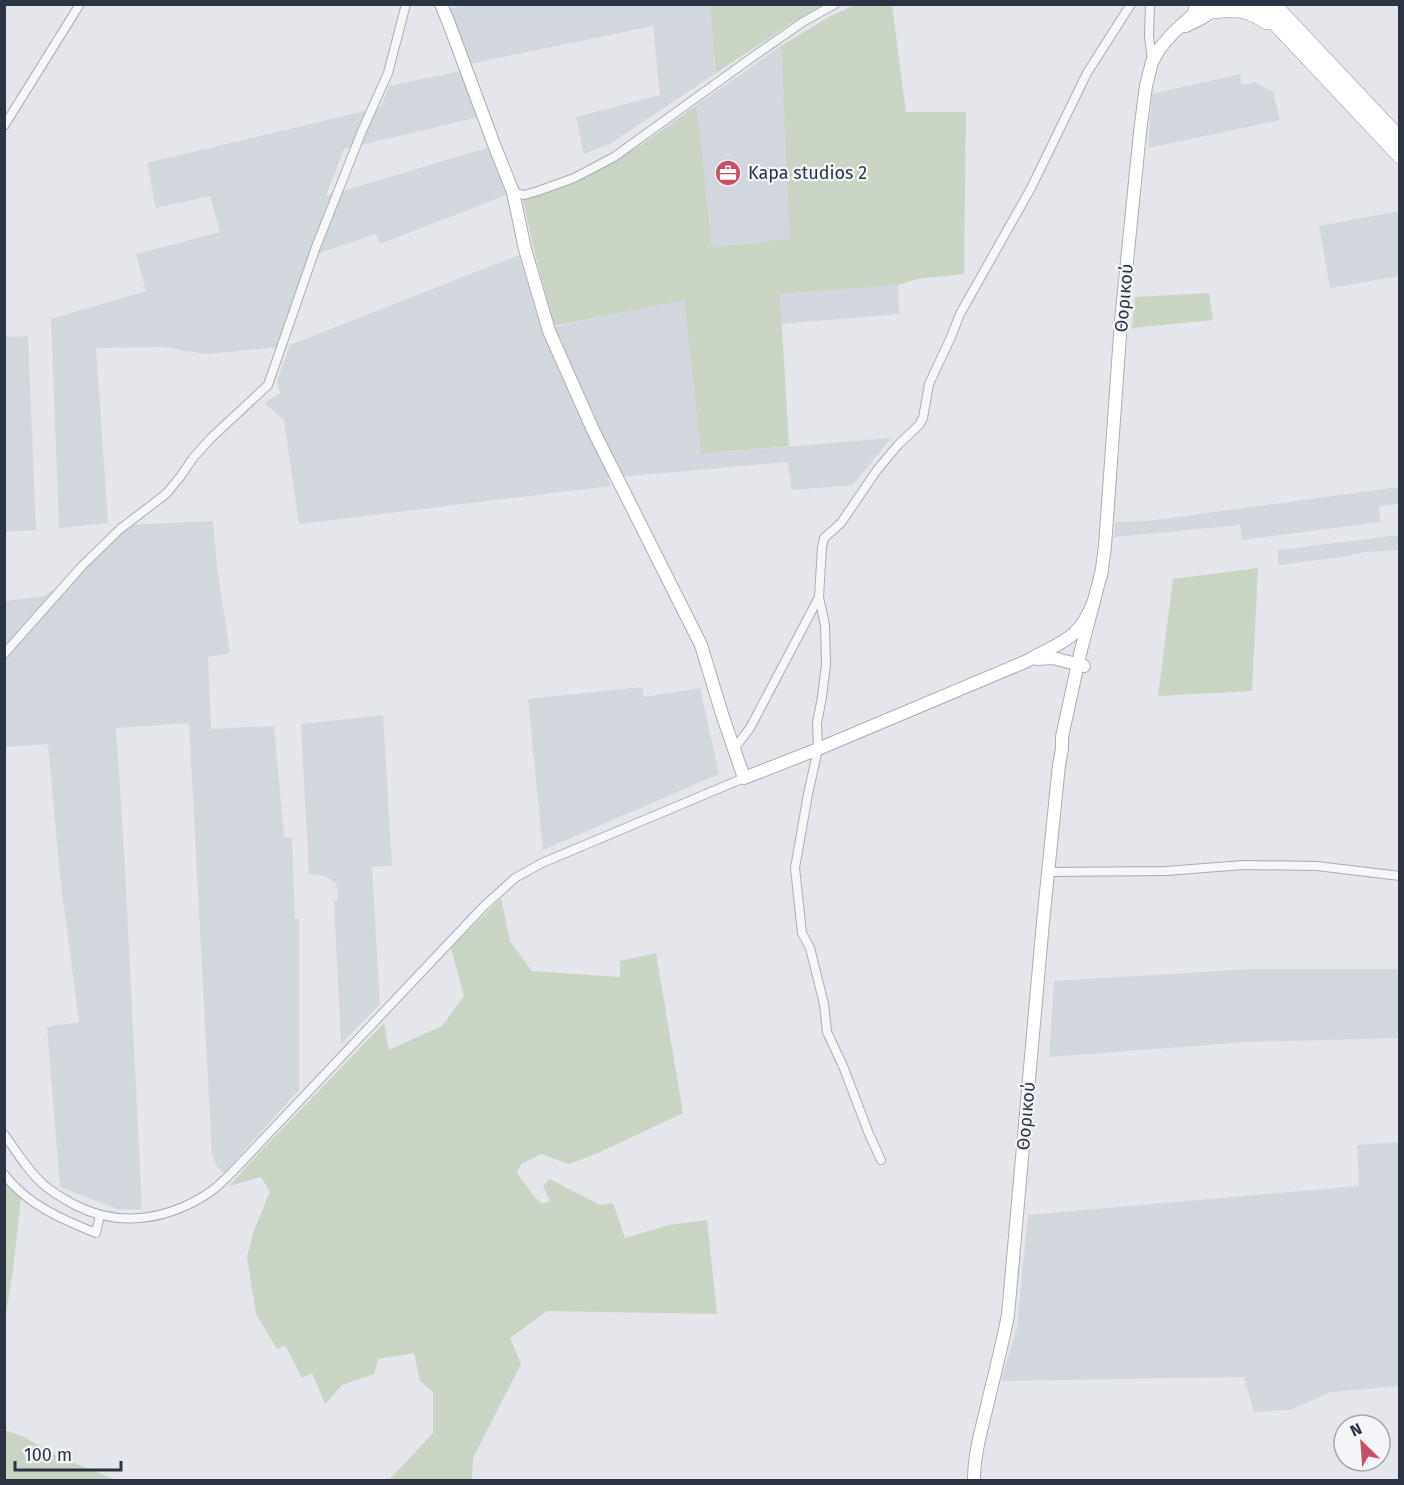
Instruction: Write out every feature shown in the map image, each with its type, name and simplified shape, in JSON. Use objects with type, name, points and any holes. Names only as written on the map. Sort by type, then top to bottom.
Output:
[{"type":"highway","points":[[1257,4],[1400,156]]},
{"type":"highway","points":[[1273,4],[1400,139]]},
{"type":"highway","points":[[1289,4],[1301,35]]},
{"type":"highway","points":[[1207,7],[1248,11],[1280,30]]},
{"type":"main road","points":[[441,4],[513,192],[525,249],[549,331],[593,430],[701,645],[744,778],[818,749],[1060,645],[1077,631],[1089,614],[1094,600]]},
{"type":"main road","name":"Θορικού","points":[[974,1480],[976,1453],[1008,1315],[1062,737],[1096,615],[1102,570],[1121,321],[1146,86],[1152,62],[1160,48],[1172,34],[1202,18],[1207,7]]},
{"type":"main road","name":"Θορικού","points":[[1082,660],[1102,570]]},
{"type":"main road","points":[[1047,651],[1060,649],[1082,660]]},
{"type":"main road","points":[[1027,661],[1053,658],[1082,660]]},
{"type":"street","points":[[4,126],[80,4]]},
{"type":"street","points":[[4,654],[82,566],[120,530],[165,494],[205,445],[268,385],[316,247],[388,72],[406,4]]},
{"type":"street","points":[[513,192],[524,195],[538,191],[574,178],[614,157],[803,22],[835,4]]},
{"type":"street","points":[[881,1160],[843,1066],[826,1032],[824,1004],[810,948],[802,933],[795,868],[807,794],[818,749],[817,723],[826,664],[825,625],[819,597],[822,547],[824,538],[841,523],[877,470],[923,418],[929,384],[960,314],[1031,188],[1087,73],[1131,4]]},
{"type":"street","points":[[1150,4],[1149,36],[1152,62]]},
{"type":"street","points":[[734,750],[755,720],[819,597]]},
{"type":"street","points":[[4,1134],[32,1173],[44,1185],[60,1197],[100,1215],[126,1219],[152,1217],[168,1213],[199,1199],[221,1183],[475,915],[515,878],[542,863],[744,778]]},
{"type":"street","points":[[1048,872],[1166,872],[1263,865],[1317,866],[1400,876]]},
{"type":"street","points":[[4,1174],[30,1198],[61,1219],[96,1233],[100,1215]]},
{"type":"shaded area","points":[[471,4],[710,5],[716,73],[610,144],[584,154],[576,117],[660,95],[653,26],[469,64],[446,9]]},
{"type":"shaded area","points":[[781,46],[791,239],[712,247],[697,105]]},
{"type":"shaded area","points":[[461,71],[479,117],[344,149],[326,196],[490,147],[509,194],[380,244],[376,234],[320,253],[311,249],[279,347],[206,354],[163,347],[96,348],[108,523],[59,528],[51,319],[146,291],[136,254],[220,232],[210,196],[156,208],[147,163],[381,107],[389,86]]},
{"type":"shaded area","points":[[1240,74],[1242,85],[1254,82],[1273,92],[1280,120],[1148,148],[1152,94]]},
{"type":"shaded area","points":[[1399,211],[1399,276],[1330,288],[1319,226]]},
{"type":"shaded area","points":[[519,255],[541,330],[684,299],[701,454],[891,438],[853,485],[792,490],[788,462],[607,478],[611,486],[299,524],[284,420],[264,403],[280,393],[277,381],[290,345]]},
{"type":"shaded area","points":[[898,285],[899,314],[781,324],[780,294]]},
{"type":"shaded area","points":[[5,336],[28,336],[36,530],[5,532]]},
{"type":"shaded area","points":[[1399,487],[1399,504],[1379,506],[1380,522],[1242,540],[1240,525],[1114,537],[1115,522],[1148,521]]},
{"type":"shaded area","points":[[213,521],[217,567],[230,653],[208,657],[211,729],[274,726],[284,837],[292,838],[295,919],[299,919],[299,1090],[224,1173],[217,1167],[212,1155],[189,723],[116,728],[142,1210],[117,1209],[60,1187],[47,1027],[79,1022],[60,876],[48,744],[5,747],[5,601],[44,596],[79,573],[131,525]]},
{"type":"shaded area","points":[[1399,535],[1399,550],[1364,552],[1343,557],[1278,565],[1278,550]]},
{"type":"shaded area","points":[[642,687],[644,697],[700,688],[719,774],[543,850],[528,699]]},
{"type":"shaded area","points":[[383,715],[392,866],[372,867],[380,1004],[341,1044],[334,901],[338,901],[337,888],[336,883],[325,876],[309,874],[301,724]]},
{"type":"shaded area","points":[[1252,969],[1399,969],[1399,1038],[1247,1042],[1049,1057],[1054,981]]},
{"type":"shaded area","points":[[1399,1142],[1399,1386],[1331,1392],[1290,1410],[1254,1412],[1244,1377],[1001,1381],[1017,1328],[1028,1215],[1359,1186],[1357,1145]]},
{"type":"green space","points":[[710,4],[825,5],[793,22],[716,73]]},
{"type":"green space","points":[[854,5],[892,5],[906,112],[966,112],[964,274],[917,279],[898,285],[780,294],[789,446],[701,454],[684,300],[554,326],[523,200],[566,186],[641,145],[697,105],[712,247],[790,239],[781,46]]},
{"type":"green space","points":[[1209,293],[1213,320],[1132,328],[1135,297]]},
{"type":"green space","points":[[1258,568],[1252,691],[1158,696],[1173,579]]},
{"type":"green space","points":[[501,898],[510,941],[532,971],[620,977],[620,961],[656,953],[683,1113],[598,1153],[569,1164],[541,1154],[521,1164],[517,1173],[542,1204],[550,1201],[543,1186],[550,1179],[600,1205],[613,1203],[625,1238],[669,1225],[707,1220],[717,1314],[547,1311],[510,1338],[521,1364],[473,1458],[472,1480],[389,1480],[433,1433],[433,1392],[420,1381],[414,1353],[378,1359],[374,1374],[342,1385],[325,1404],[312,1373],[302,1378],[285,1345],[277,1349],[256,1314],[247,1257],[254,1230],[270,1192],[261,1177],[229,1186],[384,1023],[389,1050],[442,1026],[464,996],[451,948]]},
{"type":"green space","points":[[5,1182],[21,1198],[5,1321]]},
{"type":"green space","points":[[4,1430],[22,1436],[59,1457],[116,1480],[5,1480]]},
{"type":"place","name":"Kapa studios 2","points":[[728,173]]}]
